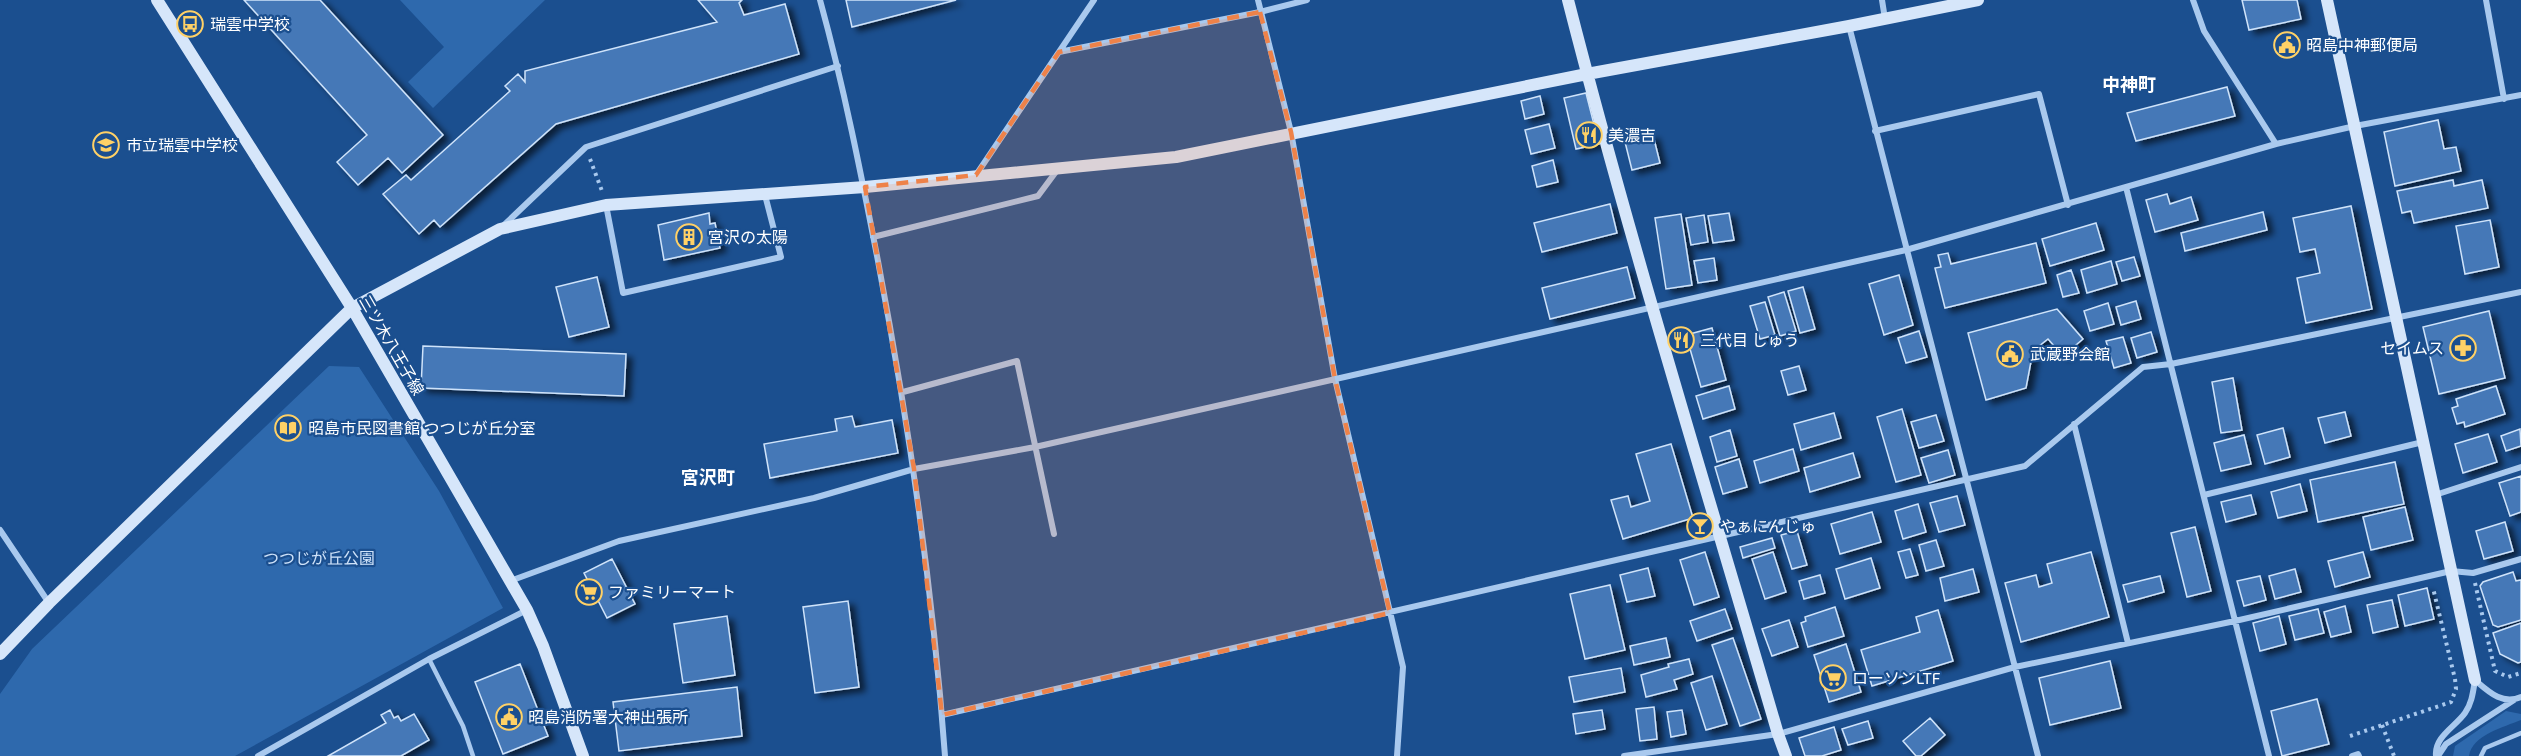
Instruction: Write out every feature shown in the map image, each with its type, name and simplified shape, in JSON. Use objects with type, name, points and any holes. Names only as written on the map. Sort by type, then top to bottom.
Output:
[{"type":"street","name":"三ツ木八王子線","points":[[157,0],[352,308],[527,610],[543,646],[583,756]]},
{"type":"street","points":[[820,0],[838,66],[865,187],[903,392],[914,469],[945,756]]},
{"type":"street","points":[[976,175],[1094,0]]},
{"type":"street","points":[[1258,0],[1291,132],[1335,379],[1403,667],[1397,756]]},
{"type":"street","points":[[1059,52],[1260,12],[1307,0]]},
{"type":"street","points":[[1568,0],[1587,74],[1786,756]]},
{"type":"street","points":[[1882,0],[1885,19]]},
{"type":"street","points":[[0,654],[49,603],[352,308],[500,229],[606,204],[865,187],[1176,156],[1587,74],[1978,0]]},
{"type":"street","points":[[2193,0],[2204,31],[2276,144]]},
{"type":"street","points":[[2327,0],[2475,680],[2466,711],[2439,740],[2436,746],[2437,756]]},
{"type":"street","points":[[2486,0],[2504,99]]},
{"type":"street","points":[[1849,26],[2038,756]]},
{"type":"street","points":[[500,229],[586,147],[838,66]]},
{"type":"street","points":[[1875,131],[2039,94],[2068,205]]},
{"type":"street","points":[[510,581],[619,541],[814,498],[914,469],[1035,447],[1906,250],[2276,144],[2355,126],[2521,95]]},
{"type":"street","points":[[873,237],[1038,196],[1060,167]]},
{"type":"street","points":[[2126,187],[2269,756]]},
{"type":"street","points":[[606,204],[623,293],[781,257],[765,195]]},
{"type":"street","points":[[942,715],[2025,466],[2143,367],[2170,364],[2521,292]]},
{"type":"street","points":[[903,392],[1017,361],[1054,534]]},
{"type":"street","points":[[2074,424],[2128,643]]},
{"type":"street","points":[[2204,495],[2423,442]]},
{"type":"street","points":[[2435,495],[2521,467]]},
{"type":"street","points":[[0,530],[49,603]]},
{"type":"street","points":[[1624,756],[1778,734],[2015,667],[2235,621],[2451,571],[2474,573],[2521,559]]},
{"type":"street","points":[[258,756],[429,659],[527,610]]},
{"type":"street","points":[[2475,680],[2497,697],[2514,700]]},
{"type":"street","points":[[2437,756],[2446,744],[2521,697]]},
{"type":"street","points":[[2352,756],[2358,754],[2359,756]]},
{"type":"lane","points":[[429,659],[463,726],[473,756]]},
{"type":"lane","points":[[2481,756],[2485,748],[2521,733]]},
{"type":"path","points":[[586,147],[606,204]]},
{"type":"path","points":[[2475,583],[2495,671],[2508,677],[2521,673]]},
{"type":"path","points":[[2349,736],[2451,702],[2456,689],[2432,584]]},
{"type":"path","points":[[2382,725],[2394,756]]},
{"type":"highlighted area","points":[[1260,12],[1291,132],[1335,379],[1390,613],[942,715],[914,469],[865,187],[976,175],[1059,52]]},
{"type":"green space","points":[[400,0],[545,0],[433,108],[408,82],[444,47]]},
{"type":"green space","name":"つつじが丘公園","points":[[329,366],[359,367],[439,491],[503,608],[235,756],[0,756],[0,694],[32,649]]},
{"type":"green space","points":[[2506,711],[2521,714],[2521,720],[2482,737],[2471,749],[2469,756],[2453,756],[2455,746]]},
{"type":"building","points":[[244,0],[320,0],[443,135],[402,173],[388,158],[358,185],[337,162],[367,135]]},
{"type":"building","points":[[698,0],[742,0],[739,3],[744,15],[785,4],[799,54],[556,124],[440,227],[434,220],[419,234],[383,194],[406,175],[411,180],[510,91],[505,86],[518,74],[525,82],[525,71],[717,22]]},
{"type":"building","points":[[846,0],[956,0],[852,27]]},
{"type":"building","points":[[2242,0],[2297,0],[2301,19],[2249,30]]},
{"type":"building","points":[[2227,87],[2235,116],[2136,141],[2127,113]]},
{"type":"building","points":[[1586,93],[1599,144],[1576,149],[1564,98]]},
{"type":"building","points":[[1540,96],[1544,114],[1525,119],[1521,101]]},
{"type":"building","points":[[2438,120],[2444,149],[2456,147],[2461,171],[2395,186],[2384,132]]},
{"type":"building","points":[[1549,124],[1555,148],[1531,154],[1525,130]]},
{"type":"building","points":[[1653,135],[1660,163],[1632,170],[1625,142]]},
{"type":"building","points":[[1553,160],[1558,182],[1537,187],[1532,166]]},
{"type":"building","points":[[2453,180],[2454,186],[2482,180],[2488,208],[2414,223],[2411,211],[2402,213],[2397,191]]},
{"type":"building","points":[[2167,194],[2170,204],[2191,197],[2198,220],[2155,232],[2146,200]]},
{"type":"building","points":[[1610,204],[1617,233],[1542,252],[1534,223]]},
{"type":"building","points":[[2351,206],[2372,309],[2306,323],[2297,278],[2320,273],[2315,249],[2300,252],[2293,218]]},
{"type":"building","points":[[2263,212],[2267,230],[2185,251],[2181,233]]},
{"type":"building","name":"宮沢の太陽","points":[[709,213],[710,224],[715,223],[720,248],[664,260],[658,225]]},
{"type":"building","points":[[1729,213],[1734,240],[1713,243],[1708,216]]},
{"type":"building","points":[[1681,214],[1692,285],[1666,289],[1655,218]]},
{"type":"building","points":[[1704,215],[1708,242],[1691,245],[1686,218]]},
{"type":"building","points":[[2490,220],[2499,267],[2465,274],[2456,226]]},
{"type":"building","points":[[2096,223],[2104,250],[2050,266],[2042,239]]},
{"type":"building","points":[[2036,243],[2046,283],[1945,308],[1935,268],[1941,267],[1938,255],[1948,253],[1951,264]]},
{"type":"building","points":[[2134,257],[2140,276],[2122,281],[2116,262]]},
{"type":"building","points":[[1714,258],[1717,280],[1698,283],[1694,261]]},
{"type":"building","points":[[2111,261],[2117,284],[2087,293],[2081,270]]},
{"type":"building","points":[[1627,267],[1635,298],[1550,319],[1542,288]]},
{"type":"building","points":[[2071,270],[2079,293],[2063,297],[2057,275]]},
{"type":"building","points":[[1899,275],[1913,325],[1884,335],[1869,284]]},
{"type":"building","points":[[597,277],[609,327],[569,337],[556,287]]},
{"type":"building","points":[[1803,287],[1815,329],[1800,333],[1788,291]]},
{"type":"building","points":[[1784,292],[1796,331],[1780,336],[1768,297]]},
{"type":"building","points":[[2136,301],[2141,319],[2121,325],[2116,307]]},
{"type":"building","points":[[1765,302],[1775,335],[1760,339],[1750,306]]},
{"type":"building","points":[[2108,303],[2114,324],[2090,331],[2084,311]]},
{"type":"building","points":[[2057,309],[2083,339],[2063,356],[2048,339],[2033,351],[2026,388],[1986,400],[1968,333]]},
{"type":"building","points":[[2489,311],[2505,378],[2439,394],[2423,327]]},
{"type":"building","points":[[1712,328],[1726,380],[1701,387],[1686,335]]},
{"type":"building","points":[[1919,331],[1927,357],[1906,363],[1898,338]]},
{"type":"building","points":[[2151,332],[2157,352],[2137,358],[2131,338]]},
{"type":"building","points":[[2123,337],[2131,363],[2114,368],[2106,341]]},
{"type":"building","points":[[423,346],[626,354],[624,396],[421,388]]},
{"type":"building","points":[[1799,366],[1806,390],[1788,395],[1781,371]]},
{"type":"building","points":[[2233,378],[2242,430],[2221,433],[2212,382]]},
{"type":"building","points":[[1729,386],[1735,409],[1703,419],[1696,396]]},
{"type":"building","points":[[2496,386],[2505,414],[2465,427],[2464,422],[2457,424],[2452,408],[2458,406],[2456,399]]},
{"type":"building","points":[[1902,409],[1921,475],[1896,482],[1877,417]]},
{"type":"building","points":[[2345,412],[2351,436],[2325,443],[2318,418]]},
{"type":"building","points":[[1834,413],[1841,438],[1801,450],[1794,424]]},
{"type":"building","points":[[1936,415],[1944,441],[1919,448],[1911,422]]},
{"type":"building","points":[[852,416],[855,427],[892,420],[898,453],[770,478],[764,444],[837,431],[835,419]]},
{"type":"building","points":[[2283,428],[2290,457],[2265,464],[2257,435]]},
{"type":"building","points":[[2520,429],[2521,446],[2506,451],[2501,436]]},
{"type":"building","points":[[1730,430],[1737,456],[1717,462],[1710,437]]},
{"type":"building","points":[[2488,434],[2497,462],[2463,473],[2455,444]]},
{"type":"building","points":[[2244,435],[2251,464],[2221,471],[2214,443]]},
{"type":"building","points":[[1671,444],[1693,518],[1623,539],[1611,500],[1628,496],[1631,507],[1650,501],[1636,454]]},
{"type":"building","points":[[1793,449],[1799,471],[1760,483],[1754,461]]},
{"type":"building","points":[[1948,450],[1955,475],[1929,483],[1921,458]]},
{"type":"building","points":[[1853,453],[1860,477],[1810,492],[1804,468]]},
{"type":"building","points":[[1739,459],[1747,487],[1723,494],[1715,467]]},
{"type":"building","points":[[2395,462],[2404,504],[2318,522],[2310,480]]},
{"type":"building","points":[[2521,476],[2521,512],[2510,516],[2499,483]]},
{"type":"building","points":[[2300,484],[2307,511],[2278,518],[2271,492]]},
{"type":"building","points":[[2251,495],[2256,514],[2226,522],[2221,502]]},
{"type":"building","points":[[1957,496],[1965,525],[1939,532],[1930,503]]},
{"type":"building","points":[[1918,504],[1926,532],[1903,539],[1895,511]]},
{"type":"building","points":[[2405,507],[2413,540],[2371,550],[2363,517]]},
{"type":"building","points":[[1872,512],[1881,542],[1840,554],[1831,524]]},
{"type":"building","points":[[2505,522],[2513,551],[2484,559],[2476,531]]},
{"type":"building","points":[[2195,527],[2211,591],[2187,597],[2171,533]]},
{"type":"building","points":[[1797,531],[1807,565],[1792,569],[1781,535]]},
{"type":"building","points":[[1772,538],[1775,548],[1743,558],[1740,547]]},
{"type":"building","points":[[1936,540],[1944,566],[1926,571],[1919,545]]},
{"type":"building","points":[[1910,549],[1918,575],[1906,578],[1898,552]]},
{"type":"building","points":[[1705,552],[1719,597],[1694,605],[1680,560]]},
{"type":"building","points":[[1773,552],[1786,592],[1765,599],[1752,559]]},
{"type":"building","points":[[2091,552],[2109,617],[2021,642],[2005,583],[2036,575],[2039,587],[2052,583],[2047,564]]},
{"type":"building","points":[[2363,552],[2370,577],[2335,587],[2328,561]]},
{"type":"building","points":[[1871,558],[1880,588],[1845,599],[1836,569]]},
{"type":"building","points":[[612,559],[635,604],[607,618],[584,573]]},
{"type":"building","points":[[1648,568],[1655,596],[1627,602],[1620,575]]},
{"type":"building","points":[[1973,569],[1979,592],[1945,601],[1940,578]]},
{"type":"building","points":[[2295,569],[2301,592],[2275,599],[2269,576]]},
{"type":"building","points":[[2513,572],[2516,581],[2521,580],[2521,620],[2498,627],[2493,625],[2480,586],[2483,582]]},
{"type":"building","points":[[1820,575],[1825,593],[1804,599],[1799,581]]},
{"type":"building","points":[[2160,576],[2164,592],[2128,602],[2123,585]]},
{"type":"building","points":[[2260,576],[2266,600],[2244,606],[2237,581]]},
{"type":"building","points":[[1610,585],[1625,650],[1585,659],[1570,594]]},
{"type":"building","points":[[2427,588],[2434,619],[2405,626],[2398,595]]},
{"type":"building","points":[[2392,600],[2398,627],[2373,633],[2367,605]]},
{"type":"building","points":[[848,601],[859,687],[815,693],[803,607]]},
{"type":"building","points":[[2345,606],[2351,632],[2331,637],[2324,612]]},
{"type":"building","points":[[1835,607],[1844,636],[1808,647],[1801,623],[1806,621],[1805,617]]},
{"type":"building","points":[[1725,609],[1732,629],[1697,641],[1690,621]]},
{"type":"building","points":[[2318,609],[2324,633],[2295,640],[2289,616]]},
{"type":"building","points":[[1938,610],[1953,661],[1872,686],[1861,650],[1920,632],[1916,617]]},
{"type":"building","points":[[727,616],[735,675],[683,683],[674,624]]},
{"type":"building","points":[[2279,616],[2286,644],[2260,651],[2253,623]]},
{"type":"building","points":[[1789,620],[1798,647],[1772,656],[1762,629]]},
{"type":"building","points":[[2521,623],[2521,662],[2518,663],[2500,654],[2493,633]]},
{"type":"building","points":[[1666,638],[1670,657],[1634,665],[1630,646]]},
{"type":"building","points":[[1733,638],[1761,719],[1740,726],[1712,645]]},
{"type":"building","points":[[1846,644],[1861,692],[1829,702],[1814,655]]},
{"type":"building","points":[[1689,659],[1693,674],[1674,680],[1677,689],[1646,697],[1641,675],[1669,667],[1668,664]]},
{"type":"building","points":[[2110,661],[2121,708],[2050,725],[2039,678]]},
{"type":"building","points":[[520,664],[548,736],[503,754],[475,682]]},
{"type":"building","points":[[1621,668],[1625,692],[1574,702],[1569,677]]},
{"type":"building","points":[[1712,676],[1727,724],[1706,730],[1691,683]]},
{"type":"building","points":[[737,687],[742,736],[619,751],[613,702]]},
{"type":"building","points":[[2317,699],[2329,744],[2282,756],[2271,711]]},
{"type":"building","points":[[1654,707],[1657,739],[1640,741],[1636,709]]},
{"type":"building","points":[[390,710],[394,718],[398,716],[401,721],[414,714],[429,740],[401,756],[328,756],[386,723],[381,715]]},
{"type":"building","points":[[1602,710],[1605,729],[1576,734],[1573,714]]},
{"type":"building","points":[[1682,710],[1686,734],[1671,737],[1667,712]]},
{"type":"building","points":[[1930,718],[1945,735],[1921,756],[1916,756],[1903,741]]},
{"type":"building","points":[[1868,721],[1873,738],[1848,745],[1842,729]]},
{"type":"building","points":[[1834,727],[1841,750],[1822,756],[1805,756],[1799,738]]},
{"type":"place","name":"瑞雲中学校","points":[[190,24]]},
{"type":"place","name":"昭島中神郵便局","points":[[2287,45]]},
{"type":"place","name":"美濃吉","points":[[1589,135]]},
{"type":"place","name":"市立瑞雲中学校","points":[[106,145]]},
{"type":"place","name":"宮沢の太陽","points":[[689,237]]},
{"type":"place","name":"三代目 しゅう","points":[[1681,340]]},
{"type":"place","name":"セイムス","points":[[2463,348]]},
{"type":"place","name":"武蔵野会館","points":[[2010,354]]},
{"type":"place","name":"昭島市民図書館 つつじが丘分室","points":[[288,428]]},
{"type":"place","name":"やぁにんじゅ","points":[[1700,526]]},
{"type":"place","name":"ファミリーマート","points":[[589,592]]},
{"type":"place","name":"ローソンLTF","points":[[1833,678]]},
{"type":"place","name":"昭島消防署大神出張所","points":[[509,717]]},
{"type":"district","name":"中神町","points":[[2129,85]]},
{"type":"district","name":"宮沢町","points":[[708,478]]}]
